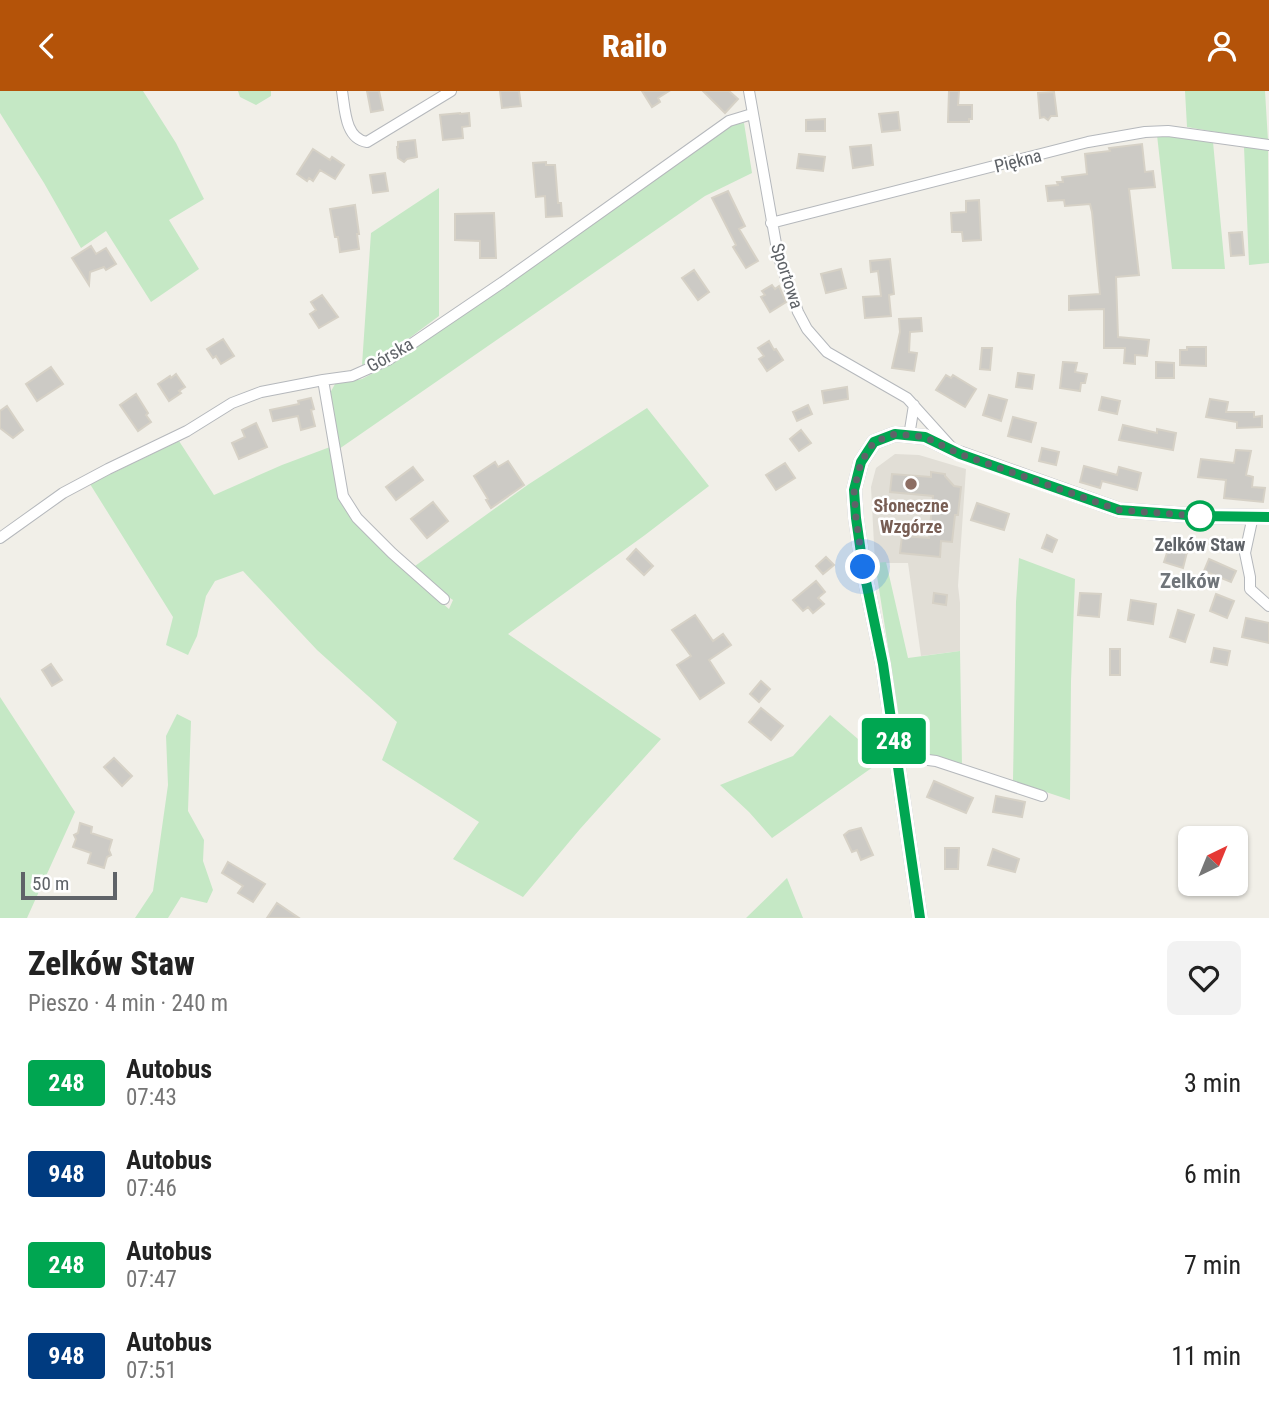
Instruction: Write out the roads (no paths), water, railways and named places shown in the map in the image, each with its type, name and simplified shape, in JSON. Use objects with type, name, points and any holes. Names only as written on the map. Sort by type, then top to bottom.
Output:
[{"type":"street","points":[[342,91],[350,130],[354,137],[367,142],[451,91]]},
{"type":"street","name":"Sportowa","points":[[749,91],[778,255],[798,312],[810,334],[827,352],[907,398],[956,452]]},
{"type":"street","name":"Górska","points":[[0,538],[63,493],[187,431],[232,403],[261,392],[352,376],[388,360],[503,282],[729,121],[752,114]]},
{"type":"street","name":"Piękna","points":[[771,223],[1088,142],[1145,132],[1168,131],[1269,145]]},
{"type":"street","points":[[323,380],[343,496],[357,518],[444,599]]},
{"type":"street","points":[[909,436],[914,405]]},
{"type":"street","points":[[920,918],[883,664],[856,518],[854,490],[861,462],[874,442],[895,434],[925,437],[956,452],[1119,510],[1201,516],[1269,517]]},
{"type":"street","points":[[1253,516],[1245,553],[1250,589],[1269,606]]},
{"type":"street","points":[[896,757],[936,761],[1042,796]]},
{"type":"place","name":"Słoneczne Wzgórze","points":[[911,484]]},
{"type":"place","name":"Zelków Staw","points":[[1200,516]]},
{"type":"district","name":"Zelków","points":[[1190,581]]}]
